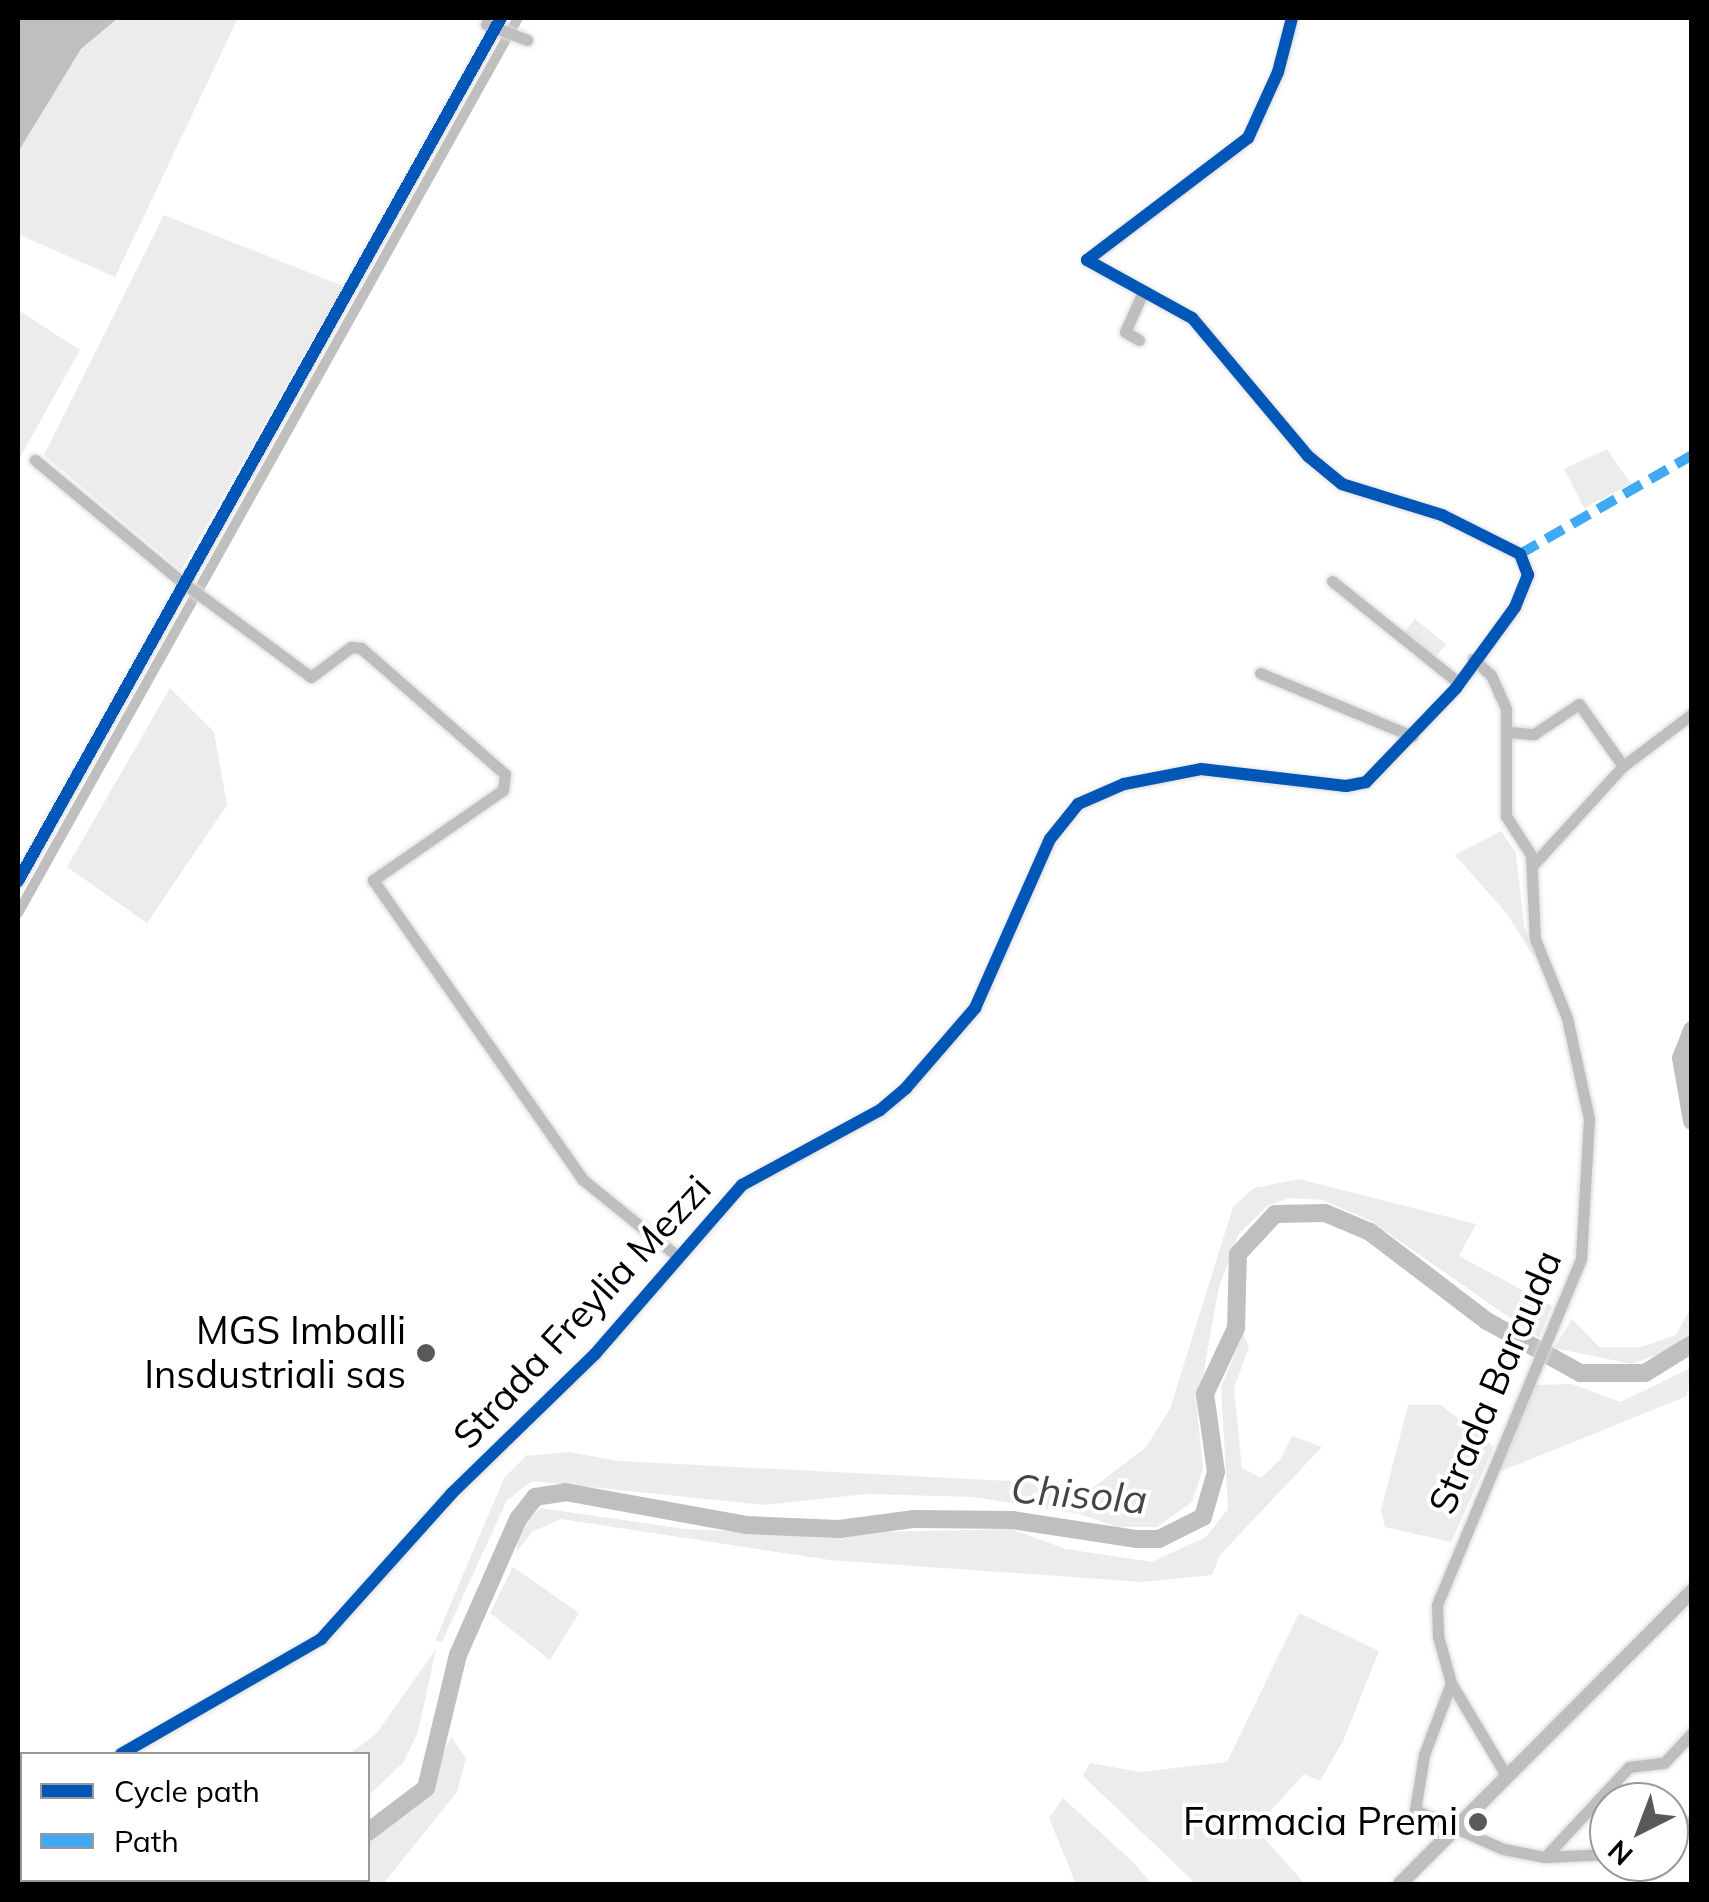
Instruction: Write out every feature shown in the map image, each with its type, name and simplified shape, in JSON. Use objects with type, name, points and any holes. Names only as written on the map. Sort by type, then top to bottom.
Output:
[{"type":"main road","points":[[1400,1884],[1692,1591]]},
{"type":"street","points":[[1139,340],[1125,332],[1142,294],[1087,260],[1248,138],[1278,72],[1292,18]]},
{"type":"street","points":[[18,880],[496,23],[528,40]]},
{"type":"street","name":"Strada Freylia Mezzi","points":[[125,1752],[269,1674],[346,1616],[408,1540],[595,1354],[742,1185],[880,1110],[954,1037],[1003,957],[1050,839],[1078,804],[1124,784],[1201,769],[1346,786],[1366,782],[1459,683],[1515,606],[1528,563],[1470,526],[1342,484],[1308,456],[1212,337],[1166,300],[1142,294]]},
{"type":"street","points":[[35,460],[182,582],[213,600],[311,677],[322,675],[351,647],[361,648],[505,774],[503,790],[373,880],[582,1178],[677,1256]]},
{"type":"street","points":[[1332,582],[1459,683]]},
{"type":"street","name":"Strada Barauda","points":[[1474,659],[1496,684],[1509,732],[1503,804],[1532,866],[1528,905],[1534,938],[1567,1018],[1590,1119],[1586,1240],[1568,1295],[1437,1605],[1438,1636],[1452,1683],[1507,1777]]},
{"type":"street","points":[[1260,674],[1412,736]]},
{"type":"street","points":[[1509,732],[1534,734],[1578,704],[1623,766]]},
{"type":"street","points":[[1532,866],[1623,766],[1692,714]]},
{"type":"street","points":[[1452,1683],[1440,1703],[1414,1802],[1422,1814],[1454,1830],[1544,1857],[1589,1855]]},
{"type":"street","points":[[1544,1857],[1629,1767],[1664,1763],[1692,1733]]},
{"type":"shaded area","points":[[18,18],[118,18],[81,49],[18,152]]},
{"type":"shaded area","points":[[118,18],[238,18],[115,277],[18,234],[18,152],[81,49]]},
{"type":"shaded area","points":[[164,215],[343,286],[181,570],[44,455]]},
{"type":"shaded area","points":[[18,310],[80,350],[18,461]]},
{"type":"shaded area","points":[[1607,449],[1631,484],[1584,508],[1564,469]]},
{"type":"shaded area","points":[[1415,619],[1446,644],[1435,657],[1404,632]]},
{"type":"shaded area","points":[[170,688],[214,732],[227,805],[147,923],[67,867]]},
{"type":"shaded area","points":[[1501,831],[1516,853],[1524,926],[1536,960],[1507,914],[1455,855]]},
{"type":"shaded area","points":[[1299,1179],[1476,1224],[1459,1256],[1552,1306],[1539,1338],[1371,1221],[1323,1200],[1289,1198],[1267,1206],[1238,1235],[1219,1287],[1206,1358],[1198,1418],[1203,1469],[1192,1502],[1157,1527],[1117,1527],[1080,1514],[974,1497],[866,1494],[765,1505],[532,1481],[507,1500],[442,1642],[435,1641],[504,1478],[526,1456],[569,1452],[619,1461],[1065,1484],[1089,1491],[1146,1447],[1170,1409],[1233,1207],[1254,1188]]},
{"type":"shaded area","points":[[1691,1307],[1691,1331],[1674,1349],[1632,1364],[1554,1348],[1572,1319],[1599,1347],[1641,1347],[1676,1335]]},
{"type":"shaded area","points":[[1243,1334],[1249,1347],[1234,1388],[1242,1468],[1261,1478],[1281,1459],[1292,1436],[1322,1447],[1220,1555],[1212,1575],[1142,1582],[830,1560],[561,1519],[532,1532],[517,1552],[518,1531],[540,1508],[685,1529],[789,1534],[1011,1529],[1066,1549],[1152,1562],[1206,1537],[1228,1509],[1221,1387]]},
{"type":"shaded area","points":[[1691,1368],[1687,1396],[1492,1475],[1535,1385],[1572,1384],[1620,1402]]},
{"type":"shaded area","points":[[1408,1405],[1441,1405],[1494,1447],[1451,1542],[1385,1527],[1381,1511]]},
{"type":"shaded area","points":[[513,1567],[579,1613],[550,1660],[490,1613]]},
{"type":"shaded area","points":[[1299,1613],[1379,1651],[1344,1739],[1320,1781],[1304,1774],[1255,1828],[1305,1884],[1196,1884],[1083,1776],[1090,1763],[1140,1772],[1227,1762]]},
{"type":"shaded area","points":[[436,1649],[418,1732],[403,1763],[370,1794],[370,1752],[352,1752],[376,1734]]},
{"type":"shaded area","points":[[451,1737],[466,1758],[457,1792],[383,1884],[265,1884],[370,1882],[370,1838],[426,1788]]},
{"type":"shaded area","points":[[1063,1798],[1152,1884],[1076,1884],[1049,1818]]},
{"type":"waterway","points":[[18,913],[518,18]]},
{"type":"waterway","name":"Chisola","points":[[1692,1030],[1681,1058],[1692,1121]]},
{"type":"waterway","name":"Chisola","points":[[370,1830],[426,1788],[458,1655],[518,1519],[535,1497],[565,1492],[746,1525],[839,1529],[914,1519],[1012,1520],[1136,1539],[1159,1539],[1203,1517],[1216,1472],[1205,1394],[1236,1328],[1238,1254],[1275,1214],[1325,1213],[1370,1232],[1487,1321],[1580,1373],[1645,1373],[1692,1344]]},
{"type":"marked path","points":[[1520,554],[1692,455]]},
{"type":"cycle path","points":[[18,881],[501,18]]},
{"type":"cycle path","points":[[124,1752],[321,1639],[451,1494],[595,1354],[742,1185],[880,1110],[906,1088],[975,1008],[1050,839],[1078,804],[1124,784],[1201,769],[1346,786],[1366,782],[1456,688],[1515,607],[1528,575],[1520,554],[1442,515],[1342,484],[1308,456],[1192,318],[1087,260],[1248,138],[1278,72],[1292,18]]},
{"type":"place","name":"MGS Imballi Insdustriali sas","points":[[426,1353]]},
{"type":"place","name":"Farmacia Premi","points":[[1478,1822]]}]
